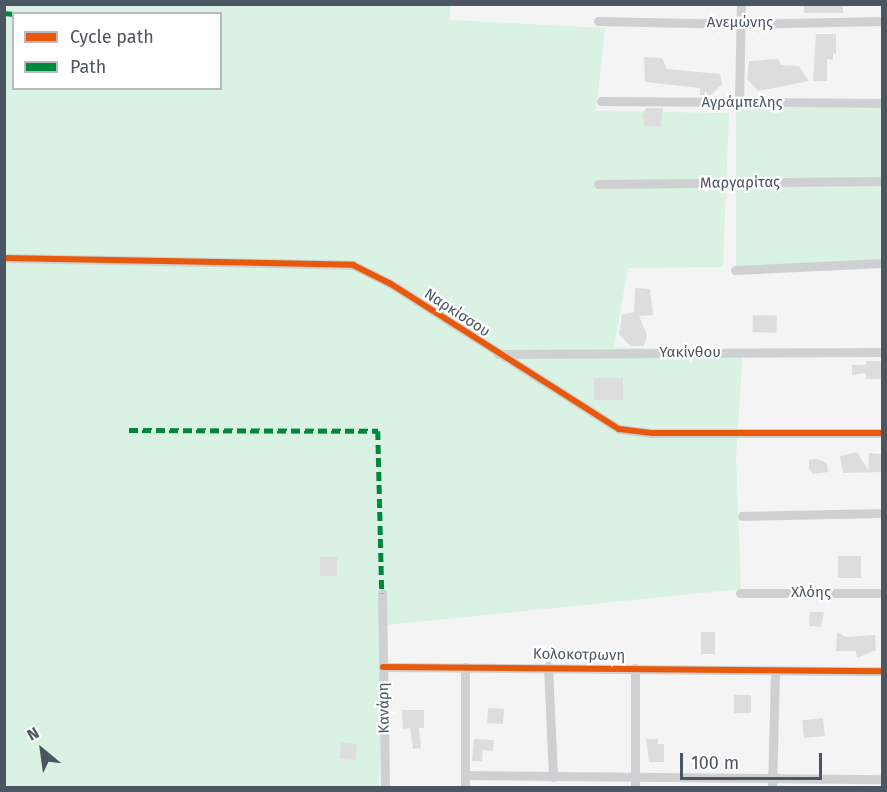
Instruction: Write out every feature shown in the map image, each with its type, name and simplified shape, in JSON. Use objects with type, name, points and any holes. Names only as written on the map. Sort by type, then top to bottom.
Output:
[{"type":"street","points":[[739,104],[741,4]]},
{"type":"street","name":"Ανεμώνης","points":[[598,21],[740,24],[882,21]]},
{"type":"street","name":"Αγράμπελης","points":[[601,101],[739,104],[882,103]]},
{"type":"street","name":"Μαργαρίτας","points":[[598,184],[882,181]]},
{"type":"street","name":"Ναρκίσσου","points":[[4,258],[353,265],[391,284],[619,429],[653,433],[882,433]]},
{"type":"street","points":[[735,270],[882,263]]},
{"type":"street","name":"Υακίνθου","points":[[498,354],[882,352]]},
{"type":"street","points":[[742,516],[882,513]]},
{"type":"street","name":"Κανάρη","points":[[382,592],[385,788]]},
{"type":"street","name":"Χλόης","points":[[740,593],[882,593]]},
{"type":"street","points":[[548,666],[553,777]]},
{"type":"street","name":"Κολοκοτρωνη","points":[[383,667],[548,666],[882,671]]},
{"type":"street","points":[[465,667],[465,788]]},
{"type":"street","points":[[635,668],[635,788]]},
{"type":"street","points":[[772,784],[775,671]]},
{"type":"street","points":[[466,775],[635,777],[772,784],[882,779]]},
{"type":"green space","points":[[450,4],[450,20],[605,28],[596,111],[729,113],[723,267],[628,268],[614,347],[743,352],[736,456],[741,589],[386,625],[379,787],[5,788],[5,5]]},
{"type":"green space","points":[[736,108],[882,108],[882,268],[736,268]]},
{"type":"building","points":[[804,4],[843,4],[843,13],[804,13]]},
{"type":"building","points":[[816,34],[836,34],[836,54],[833,53],[833,60],[827,59],[827,81],[813,81]]},
{"type":"building","points":[[644,57],[662,58],[667,69],[720,74],[722,84],[711,95],[700,95],[700,88],[645,82]]},
{"type":"building","points":[[778,59],[781,65],[799,66],[809,81],[758,91],[747,79],[749,61]]},
{"type":"building","points":[[646,108],[663,108],[661,127],[645,126],[642,116]]},
{"type":"building","points":[[635,288],[650,289],[653,315],[639,316],[647,335],[644,346],[630,346],[619,334],[622,315],[634,312]]},
{"type":"building","points":[[753,315],[777,316],[776,333],[752,332]]},
{"type":"building","points":[[866,361],[882,361],[882,379],[866,379],[866,373],[852,375],[852,365],[866,365]]},
{"type":"building","points":[[594,378],[623,378],[623,400],[594,400]]},
{"type":"building","points":[[857,452],[868,470],[869,453],[882,454],[882,472],[843,473],[840,456]]},
{"type":"building","points":[[817,459],[827,463],[828,472],[813,474],[809,469],[809,460]]},
{"type":"building","points":[[838,556],[861,556],[861,578],[838,578]]},
{"type":"building","points":[[320,557],[337,557],[337,576],[320,576]]},
{"type":"building","points":[[810,612],[824,612],[821,627],[809,626]]},
{"type":"building","points":[[701,632],[715,632],[715,654],[701,654]]},
{"type":"building","points":[[837,632],[846,637],[875,635],[876,650],[857,658],[856,651],[836,651]]},
{"type":"building","points":[[734,695],[751,695],[751,713],[734,713]]},
{"type":"building","points":[[488,708],[504,709],[503,724],[487,723]]},
{"type":"building","points":[[402,710],[424,710],[424,728],[419,728],[421,748],[413,749],[410,728],[403,729]]},
{"type":"building","points":[[823,718],[825,736],[804,738],[802,720]]},
{"type":"building","points":[[474,739],[494,740],[493,751],[483,750],[482,761],[472,761]]},
{"type":"building","points":[[646,739],[658,739],[658,744],[664,744],[664,762],[649,762]]},
{"type":"building","points":[[341,743],[357,744],[356,760],[340,759]]},
{"type":"marked path","points":[[4,13],[12,14]]},
{"type":"marked path","points":[[129,430],[378,431],[382,593]]},
{"type":"cycle path","points":[[4,258],[353,265],[391,284],[619,429],[653,433],[882,433]]},
{"type":"cycle path","points":[[383,667],[882,671]]}]
